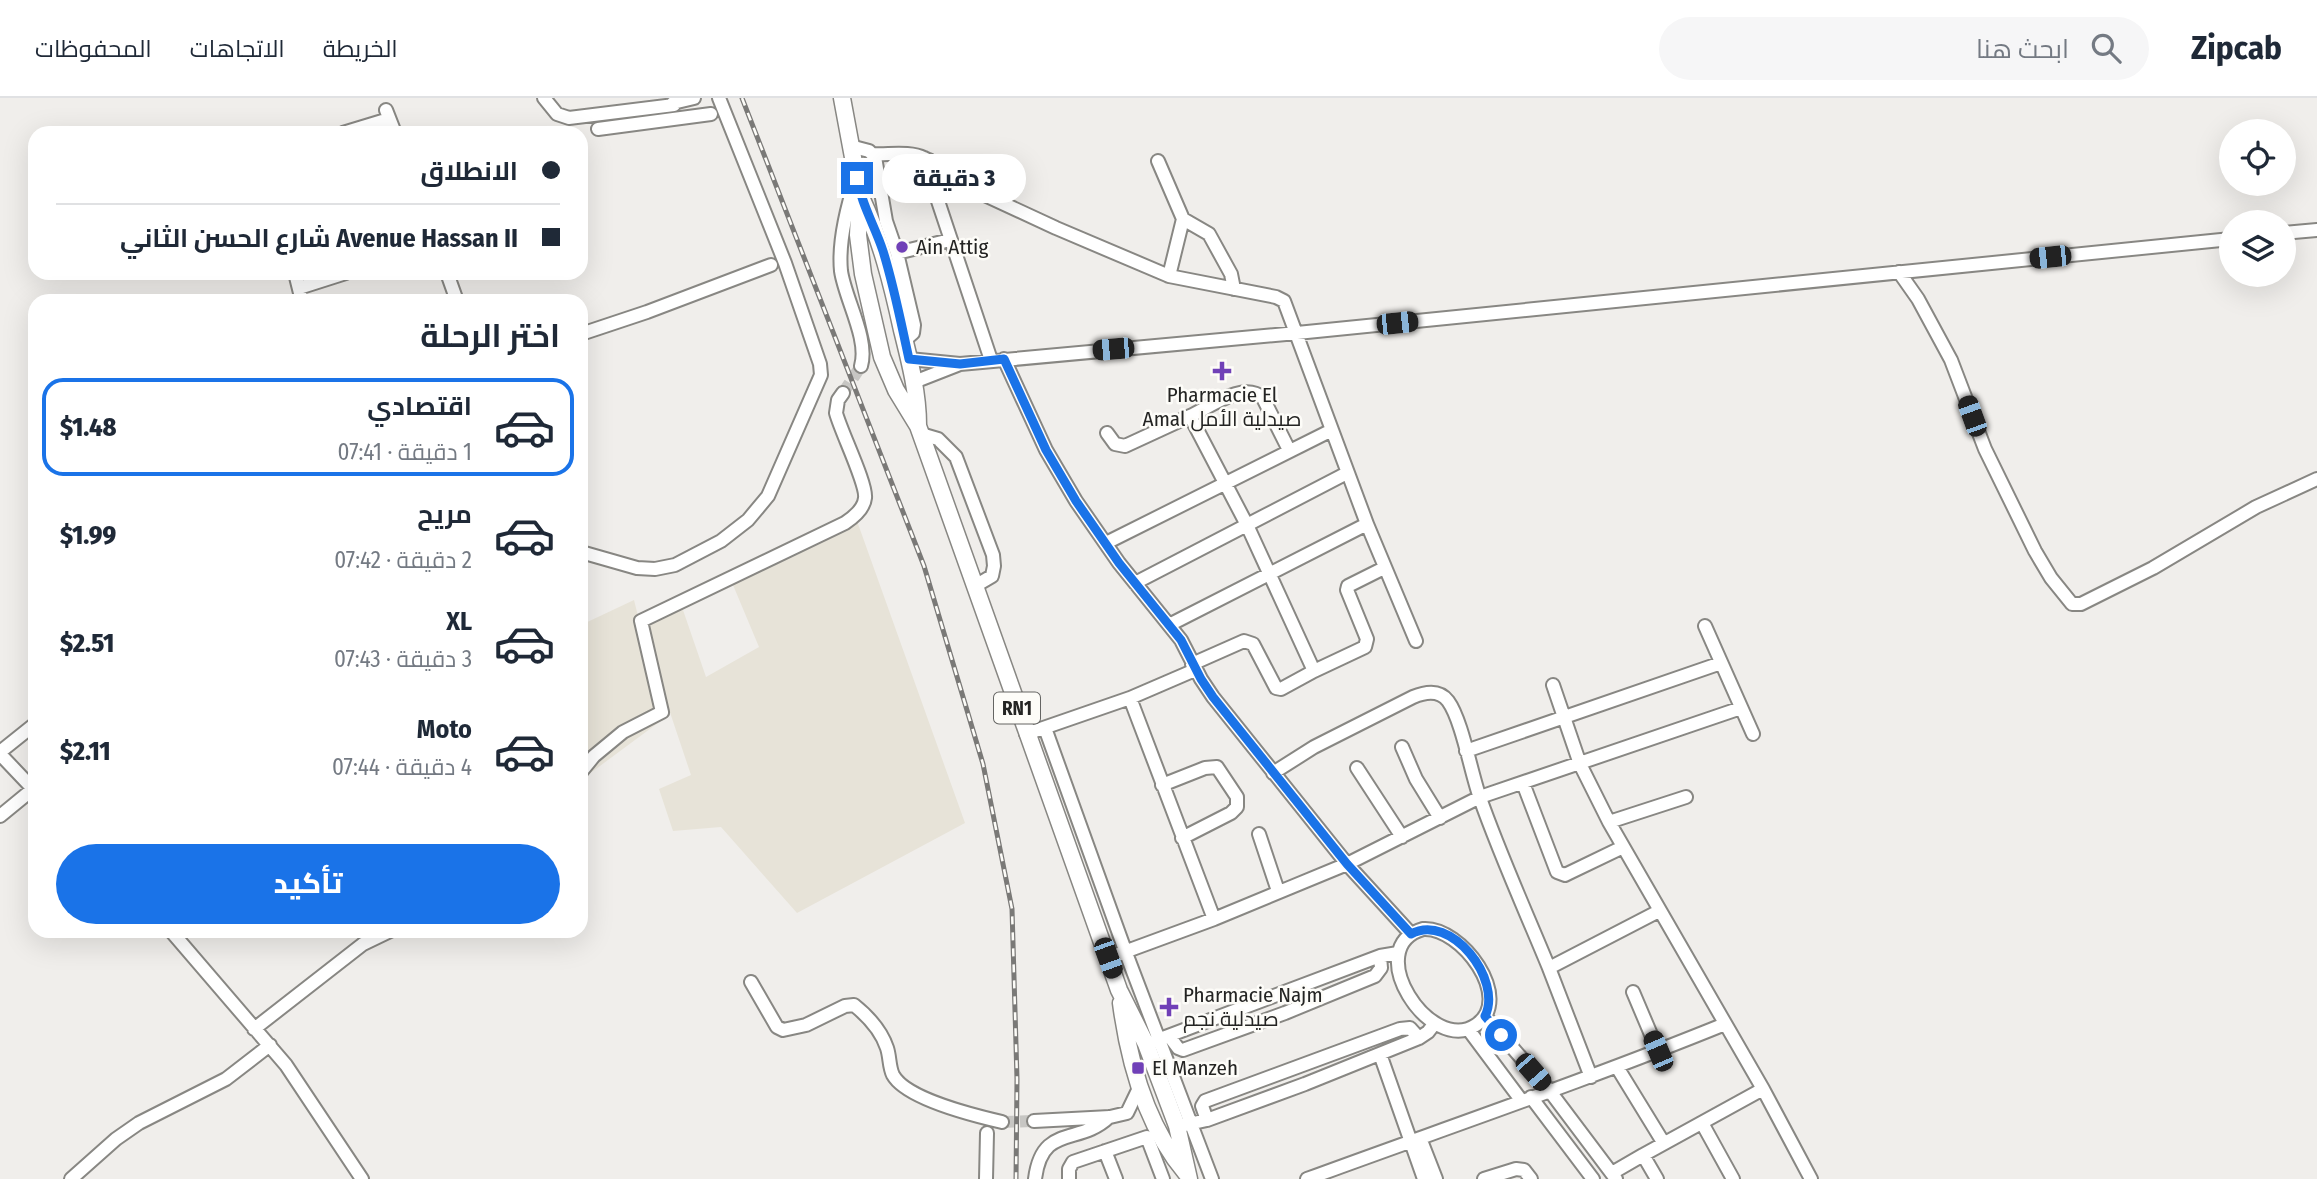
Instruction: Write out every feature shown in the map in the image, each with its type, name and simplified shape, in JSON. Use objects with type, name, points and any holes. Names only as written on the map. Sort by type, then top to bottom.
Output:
[{"type":"main road","name":"RN1","points":[[842,98],[858,187],[858,235],[862,267],[885,367],[919,430],[1108,958],[1119,990],[1128,1050],[1140,1086],[1170,1154],[1188,1177]]},
{"type":"main road","name":"RN1","points":[[858,187],[891,255],[914,382],[919,430]]},
{"type":"main road","points":[[862,267],[866,255],[873,252],[891,255]]},
{"type":"main road","points":[[885,367],[897,374],[903,372],[909,361]]},
{"type":"main road","name":"RN1","points":[[1119,990],[1158,1040],[1185,1125],[1188,1177]]},
{"type":"main road","points":[[1128,1050],[1136,1043],[1158,1040]]},
{"type":"main road","points":[[1155,1124],[1167,1130],[1185,1125]]},
{"type":"street","points":[[544,98],[557,114],[569,118],[674,106],[711,114]]},
{"type":"street","points":[[598,129],[694,98]]},
{"type":"street","points":[[588,554],[637,568],[655,569],[675,565],[721,541],[748,520],[768,496],[821,375],[820,363],[785,263],[719,98]]},
{"type":"street","points":[[360,126],[388,114],[392,126]]},
{"type":"street","points":[[850,145],[873,154],[919,156],[929,160],[948,177],[961,184],[1169,276],[1276,297],[1284,301],[1347,473],[1416,641]]},
{"type":"street","points":[[873,154],[891,255],[950,240]]},
{"type":"street","points":[[929,160],[933,186],[950,240],[998,359],[1046,450],[1106,544],[1184,646],[1194,667],[1231,721],[1347,864],[1411,934]]},
{"type":"street","points":[[1158,161],[1183,219],[1209,234],[1231,274],[1234,289]]},
{"type":"street","points":[[858,187],[848,207],[841,273],[863,352],[861,366]]},
{"type":"street","points":[[1169,276],[1183,219]]},
{"type":"street","points":[[2296,232],[2317,230]]},
{"type":"street","points":[[909,361],[960,364],[1297,333],[2219,240]]},
{"type":"street","points":[[588,332],[771,265]]},
{"type":"street","points":[[845,287],[862,267]]},
{"type":"street","points":[[1899,272],[1940,335],[1985,449],[2035,551],[2060,592],[2072,604],[2081,604],[2153,568],[2256,507],[2317,478]]},
{"type":"street","points":[[297,280],[300,294]]},
{"type":"street","points":[[299,288],[324,280]]},
{"type":"street","points":[[914,382],[960,364]]},
{"type":"street","points":[[1107,432],[1115,443],[1125,446],[1239,393],[1252,392],[1264,398],[1289,450]]},
{"type":"street","points":[[588,763],[623,732],[662,712],[641,621],[845,523],[863,505],[864,485],[836,413],[838,400],[843,393]]},
{"type":"street","points":[[1190,416],[1247,526],[1314,671]]},
{"type":"street","points":[[919,430],[938,439],[956,457],[993,555],[992,576],[975,586]]},
{"type":"street","points":[[1106,544],[1332,430]]},
{"type":"street","points":[[1135,583],[1347,473]]},
{"type":"street","points":[[1169,625],[1367,524]]},
{"type":"street","points":[[1026,734],[1130,698],[1244,641],[1253,644],[1276,688],[1281,689],[1365,647],[1367,639],[1347,590],[1348,586],[1384,568]]},
{"type":"street","points":[[1705,626],[1753,734]]},
{"type":"street","points":[[1466,751],[1721,663]]},
{"type":"street","points":[[1553,685],[1580,764],[1609,822],[1763,1089],[1811,1179]]},
{"type":"street","points":[[1273,773],[1314,747],[1425,692],[1435,692],[1447,699],[1480,797],[1591,1077]]},
{"type":"street","points":[[1130,698],[1214,919]]},
{"type":"street","points":[[1108,958],[1214,919],[1347,864],[1480,797],[1741,708]]},
{"type":"street","points":[[1045,728],[1158,1040]]},
{"type":"street","points":[[28,730],[0,753],[28,783]]},
{"type":"street","points":[[1402,747],[1416,779],[1440,818]]},
{"type":"street","points":[[1162,785],[1205,768],[1217,767],[1237,797],[1237,807],[1231,813],[1182,838]]},
{"type":"street","points":[[1357,768],[1402,837]]},
{"type":"street","points":[[1523,783],[1557,872],[1569,873],[1623,847]]},
{"type":"street","points":[[0,817],[28,795]]},
{"type":"street","points":[[1609,822],[1686,797]]},
{"type":"street","points":[[1259,834],[1278,891]]},
{"type":"street","points":[[1549,968],[1658,911]]},
{"type":"street","points":[[1423,929],[1435,929],[1446,933],[1470,953],[1485,980],[1489,999],[1485,1016],[1477,1024],[1468,1029],[1448,1028],[1423,1014],[1407,992],[1398,965],[1398,953],[1411,934],[1423,929]]},
{"type":"street","points":[[177,938],[286,1065],[362,1179]]},
{"type":"street","points":[[254,1028],[363,944],[375,938]]},
{"type":"street","points":[[1158,1040],[1380,956],[1398,953]]},
{"type":"street","points":[[1158,1040],[1183,1050],[1285,1013],[1375,976],[1381,968],[1380,956]]},
{"type":"street","points":[[751,982],[777,1027],[783,1030],[806,1025],[845,1006],[854,1005],[876,1026],[887,1049],[891,1071],[905,1088],[963,1113],[1002,1122]]},
{"type":"street","points":[[1633,992],[1658,1051]]},
{"type":"street","points":[[1278,996],[1285,1013]]},
{"type":"street","points":[[1485,1016],[1549,1090],[1614,1176],[1663,1142],[1763,1089]]},
{"type":"street","points":[[1212,1179],[1185,1125],[1207,1120],[1380,1054],[1419,1038],[1435,1023]]},
{"type":"street","points":[[1307,1179],[1526,1098],[1591,1077],[1725,1024]]},
{"type":"street","points":[[1207,1120],[1202,1107],[1205,1101],[1406,1027],[1413,1030],[1419,1038]]},
{"type":"street","points":[[1468,1029],[1593,1179]]},
{"type":"street","points":[[71,1179],[116,1139],[139,1123],[226,1079],[270,1045]]},
{"type":"street","points":[[1380,1054],[1415,1139],[1436,1179]]},
{"type":"street","points":[[1299,1067],[1305,1084]]},
{"type":"street","points":[[1617,1067],[1663,1142]]},
{"type":"street","points":[[1127,1113],[1140,1086]]},
{"type":"street","points":[[1034,1121],[1110,1117],[1127,1113],[1155,1124]]},
{"type":"street","points":[[1035,1179],[1038,1163],[1051,1143],[1091,1129],[1110,1117]]},
{"type":"street","points":[[1702,1123],[1733,1179]]},
{"type":"street","points":[[986,1179],[987,1133]]},
{"type":"street","points":[[1069,1179],[1069,1169],[1073,1163],[1147,1137],[1163,1179]]},
{"type":"street","points":[[1415,1139],[1424,1179]]},
{"type":"street","points":[[1105,1151],[1116,1179]]},
{"type":"street","points":[[1643,1156],[1657,1179]]},
{"type":"street","points":[[1484,1179],[1516,1169],[1524,1170],[1531,1179]]},
{"type":"shaded area","points":[[857,521],[965,823],[797,913],[721,827],[673,831],[659,789],[691,775],[641,626],[662,720],[588,775],[588,622],[634,600],[640,624],[683,610],[706,677],[759,647],[733,585]]},
{"type":"tunnel","points":[[843,393],[861,366]]},
{"type":"tunnel","points":[[1002,1122],[1034,1121]]},
{"type":"railway","points":[[742,98],[924,566],[983,764],[1012,909],[1017,1079],[1016,1179]]},
{"type":"place","name":"Ain Attig","points":[[902,247]]},
{"type":"place","name":"Pharmacie El Amal صيدلية الأمل","points":[[1222,371]]},
{"type":"place","name":"Pharmacie Najm صيدلية نجم","points":[[1169,1007]]},
{"type":"place","name":"El Manzeh","points":[[1138,1068]]},
{"type":"route","points":[[857,178],[860,195],[873,222],[886,263],[909,359],[960,364],[1004,359],[1046,450],[1076,501],[1119,563],[1181,640],[1192,664],[1213,697],[1347,864],[1411,934],[1423,929],[1435,929],[1446,933],[1470,953],[1485,980],[1489,1006],[1485,1016],[1501,1035]]}]
